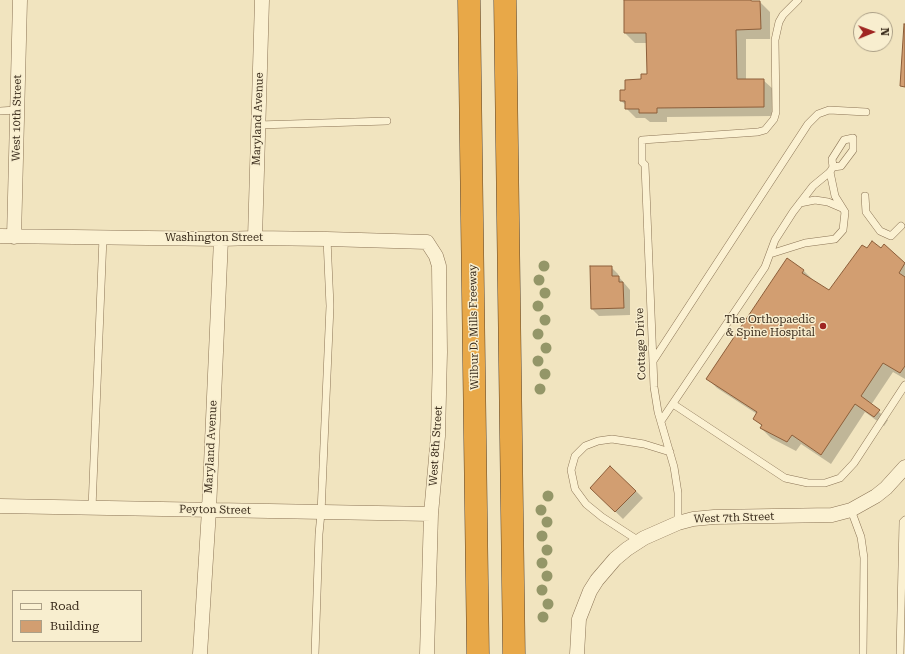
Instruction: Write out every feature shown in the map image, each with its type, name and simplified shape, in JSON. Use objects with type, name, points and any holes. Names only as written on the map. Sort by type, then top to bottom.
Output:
[{"type":"highway","name":"Wilbur D. Mills Freeway","points":[[469,0],[478,647]]},
{"type":"highway","points":[[505,0],[514,654]]},
{"type":"street","name":"West 10th Street","points":[[7,236],[17,110],[20,0]]},
{"type":"street","name":"Maryland Avenue","points":[[255,238],[262,0]]},
{"type":"street","name":"Washington Street","points":[[7,236],[327,239],[427,242]]},
{"type":"street","name":"Maryland Avenue","points":[[200,654],[209,510],[220,239]]},
{"type":"street","name":"West 8th Street","points":[[427,242],[436,256],[439,266],[440,352],[438,436],[431,514],[427,654]]},
{"type":"street","name":"West 7th Street","points":[[577,654],[579,619],[590,591],[597,580],[615,559],[639,541],[678,523],[693,519],[714,517],[832,515],[851,510],[881,492],[905,467]]},
{"type":"street","name":"Peyton Street","points":[[0,506],[431,514]]},
{"type":"lane","name":"Cottage Drive","points":[[678,523],[678,493],[670,452],[661,421],[654,387],[645,166],[642,162],[642,140],[758,132],[766,130],[774,119],[776,112],[775,40],[779,22],[783,15],[798,0]]},
{"type":"lane","points":[[0,111],[17,110]]},
{"type":"lane","points":[[653,361],[808,124],[818,114],[829,110],[866,112]]},
{"type":"lane","points":[[258,125],[387,121]]},
{"type":"lane","points":[[661,421],[765,267],[775,240],[800,203],[813,186],[832,170],[835,196],[845,212],[843,230],[835,238],[805,243],[770,254]]},
{"type":"lane","points":[[865,196],[866,212],[880,231],[891,236],[901,226]]},
{"type":"lane","points":[[800,203],[815,200],[828,202],[842,208]]},
{"type":"lane","points":[[92,508],[103,237]]},
{"type":"lane","points":[[315,654],[330,306],[327,239]]},
{"type":"lane","points":[[673,404],[786,478],[808,483],[825,483],[840,478],[854,463],[905,385]]},
{"type":"lane","points":[[639,541],[602,517],[586,504],[575,489],[571,470],[575,456],[585,446],[598,441],[612,439],[644,444],[670,452]]},
{"type":"lane","points":[[851,510],[861,537],[864,558],[863,654]]},
{"type":"lane","points":[[900,654],[903,522],[905,520]]},
{"type":"building","points":[[624,0],[760,1],[761,29],[736,30],[737,79],[764,79],[764,107],[657,108],[657,113],[639,113],[639,109],[625,109],[625,101],[620,101],[620,90],[625,90],[625,80],[641,79],[641,74],[647,74],[646,33],[624,33]]},
{"type":"building","points":[[905,24],[905,87],[900,86]]},
{"type":"building","name":"The Orthopaedic & Spine Hospital","points":[[872,241],[881,248],[884,244],[905,263],[899,273],[905,277],[905,366],[900,373],[883,363],[861,396],[880,410],[874,417],[855,404],[821,455],[792,435],[787,442],[760,428],[762,425],[753,419],[757,412],[706,379],[787,258],[804,270],[802,273],[829,290],[862,245],[867,248]]},
{"type":"building","points":[[590,266],[612,266],[612,276],[619,276],[619,282],[623,282],[624,308],[591,309]]},
{"type":"building","points":[[610,466],[636,491],[615,512],[590,488]]},
{"type":"place","name":"The Orthopaedic & Spine Hospital","points":[[823,326]]}]
